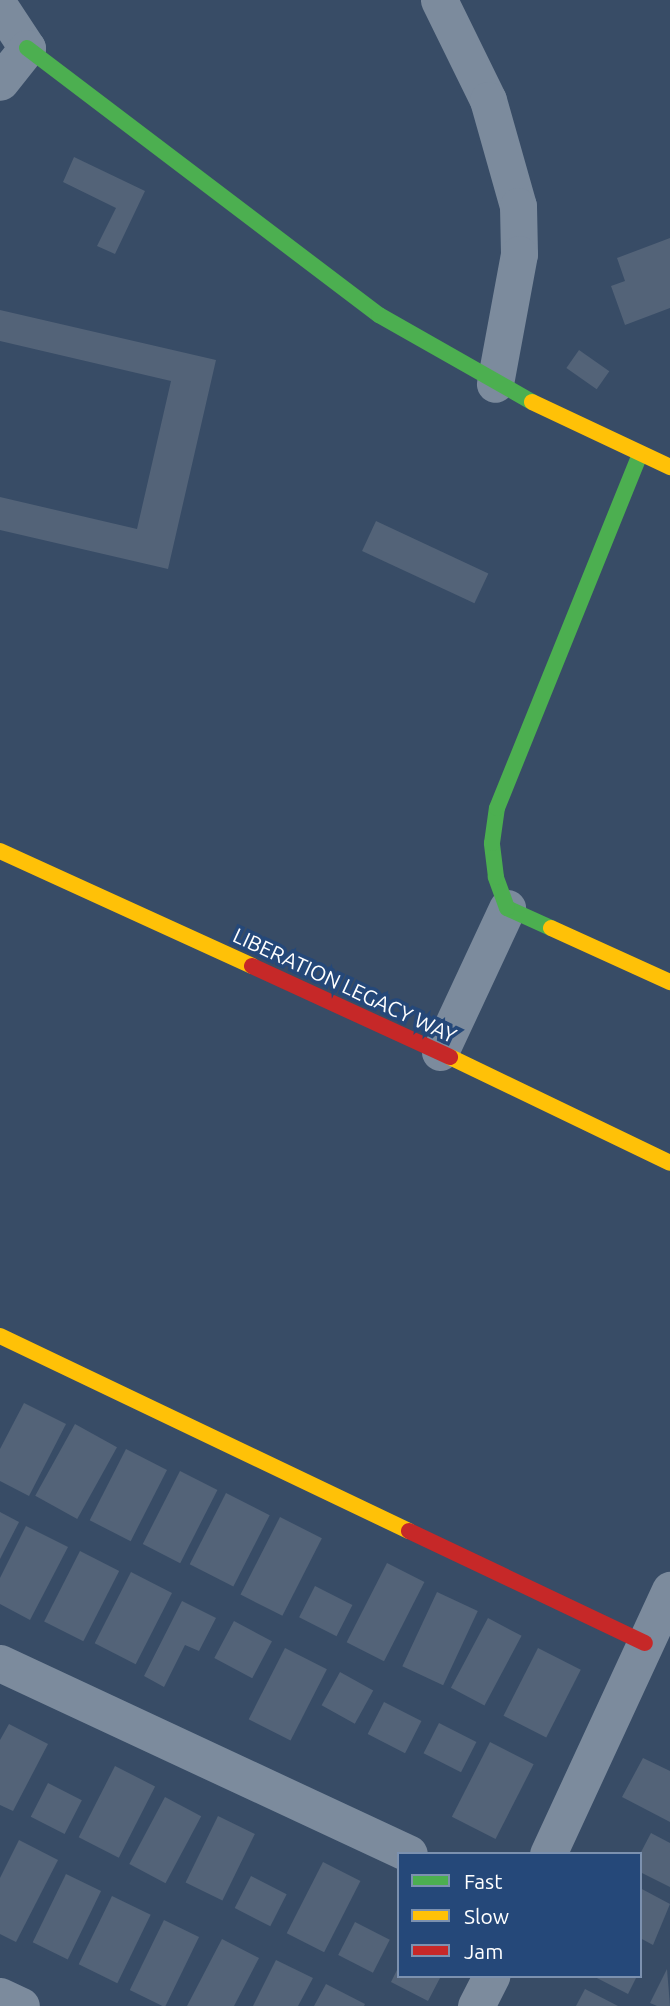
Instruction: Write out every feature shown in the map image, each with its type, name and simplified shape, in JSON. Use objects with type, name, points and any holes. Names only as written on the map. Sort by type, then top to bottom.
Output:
[{"type":"street","points":[[439,0],[488,100],[519,206],[519,254],[495,384]]},
{"type":"street","points":[[0,7],[27,48],[379,315],[495,384],[639,456],[670,467]]},
{"type":"street","points":[[0,82],[27,48]]},
{"type":"street","points":[[639,456],[497,808],[492,843],[496,877],[508,908],[670,982]]},
{"type":"street","name":"LIBERATION LEGACY WAY","points":[[0,851],[440,1052],[670,1163]]},
{"type":"street","points":[[440,1052],[508,908]]},
{"type":"street","points":[[0,1336],[645,1643]]},
{"type":"street","points":[[549,1852],[670,1590]]},
{"type":"street","points":[[0,1663],[405,1852]]},
{"type":"street","points":[[476,2006],[490,1978]]},
{"type":"street","points":[[0,1996],[21,2006]]},
{"type":"building","points":[[74,157],[145,191],[115,254],[97,246],[116,208],[63,182]]},
{"type":"building","points":[[670,238],[670,308],[625,325],[611,286],[625,281],[617,258]]},
{"type":"building","points":[[0,310],[216,360],[168,569],[0,530],[0,497],[137,529],[171,381],[0,341]]},
{"type":"building","points":[[579,350],[609,371],[597,389],[566,368]]},
{"type":"building","points":[[376,521],[488,573],[474,603],[362,551]]},
{"type":"building","points":[[24,1403],[66,1424],[29,1496],[0,1481],[0,1449]]},
{"type":"building","points":[[75,1424],[117,1447],[77,1519],[35,1496]]},
{"type":"building","points":[[126,1449],[167,1470],[131,1541],[90,1520]]},
{"type":"building","points":[[180,1471],[217,1490],[180,1563],[143,1544]]},
{"type":"building","points":[[226,1493],[270,1515],[233,1587],[190,1564]]},
{"type":"building","points":[[0,1512],[19,1522],[0,1559]]},
{"type":"building","points":[[280,1517],[322,1538],[282,1616],[241,1595]]},
{"type":"building","points":[[26,1526],[68,1547],[30,1620],[0,1604],[0,1578]]},
{"type":"building","points":[[80,1551],[119,1571],[83,1641],[44,1621]]},
{"type":"building","points":[[387,1563],[424,1582],[384,1661],[347,1642]]},
{"type":"building","points":[[131,1572],[172,1593],[136,1664],[95,1643]]},
{"type":"building","points":[[315,1586],[352,1605],[337,1636],[299,1617]]},
{"type":"building","points":[[437,1592],[478,1611],[443,1685],[402,1666]]},
{"type":"building","points":[[182,1601],[216,1618],[199,1651],[185,1645],[164,1687],[144,1676]]},
{"type":"building","points":[[488,1618],[522,1636],[484,1706],[451,1688]]},
{"type":"building","points":[[234,1621],[272,1641],[252,1678],[214,1658]]},
{"type":"building","points":[[285,1648],[327,1669],[291,1741],[249,1719]]},
{"type":"building","points":[[538,1648],[581,1670],[546,1738],[503,1716]]},
{"type":"building","points":[[340,1672],[373,1690],[355,1724],[322,1705]]},
{"type":"building","points":[[384,1702],[421,1721],[405,1753],[368,1734]]},
{"type":"building","points":[[439,1723],[476,1742],[461,1772],[424,1753]]},
{"type":"building","points":[[9,1724],[48,1744],[13,1811],[0,1805],[0,1740]]},
{"type":"building","points":[[490,1742],[534,1764],[496,1839],[452,1817]]},
{"type":"building","points":[[643,1758],[670,1771],[670,1822],[622,1797]]},
{"type":"building","points":[[115,1766],[155,1786],[119,1858],[79,1837]]},
{"type":"building","points":[[48,1783],[82,1800],[65,1834],[31,1817]]},
{"type":"building","points":[[165,1797],[201,1816],[166,1883],[129,1864]]},
{"type":"building","points":[[218,1816],[255,1834],[222,1900],[186,1883]]},
{"type":"building","points":[[651,1833],[670,1843],[670,1887],[642,1873],[641,1852]]},
{"type":"building","points":[[19,1840],[58,1860],[16,1942],[0,1934],[0,1878]]},
{"type":"building","points":[[323,1862],[360,1881],[324,1952],[287,1933]]},
{"type":"building","points":[[66,1874],[101,1891],[68,1959],[33,1942]]},
{"type":"building","points":[[251,1876],[287,1894],[270,1926],[235,1908]]},
{"type":"building","points":[[642,1889],[670,1904],[653,1945],[642,1939]]},
{"type":"building","points":[[112,1896],[151,1915],[117,1983],[79,1964]]},
{"type":"building","points":[[164,1920],[199,1937],[165,2006],[130,1990]]},
{"type":"building","points":[[355,1922],[390,1940],[373,1973],[338,1955]]},
{"type":"building","points":[[222,1939],[259,1958],[234,2006],[187,2006]]},
{"type":"building","points":[[276,1960],[313,1978],[298,2006],[253,2006]]},
{"type":"building","points":[[667,1969],[670,2006],[657,2006],[650,2003]]},
{"type":"building","points":[[397,1970],[397,1978],[440,1978],[428,2001],[391,1982]]},
{"type":"building","points":[[597,1978],[636,1978],[628,1994]]},
{"type":"building","points":[[326,1984],[365,2004],[364,2006],[314,2006]]},
{"type":"building","points":[[585,1989],[618,2006],[576,2006]]},
{"type":"traffic: fast","points":[[27,48],[379,315],[532,402]]},
{"type":"traffic: fast","points":[[551,928],[507,908],[496,877],[492,843],[497,808],[639,456]]},
{"type":"traffic: slow","points":[[532,402],[670,467]]},
{"type":"traffic: slow","points":[[0,851],[252,966]]},
{"type":"traffic: slow","points":[[551,928],[670,982]]},
{"type":"traffic: slow","points":[[450,1057],[670,1163]]},
{"type":"traffic: slow","points":[[0,1336],[409,1531]]},
{"type":"traffic: jam","points":[[252,966],[450,1057]]},
{"type":"traffic: jam","points":[[409,1531],[645,1643]]}]
